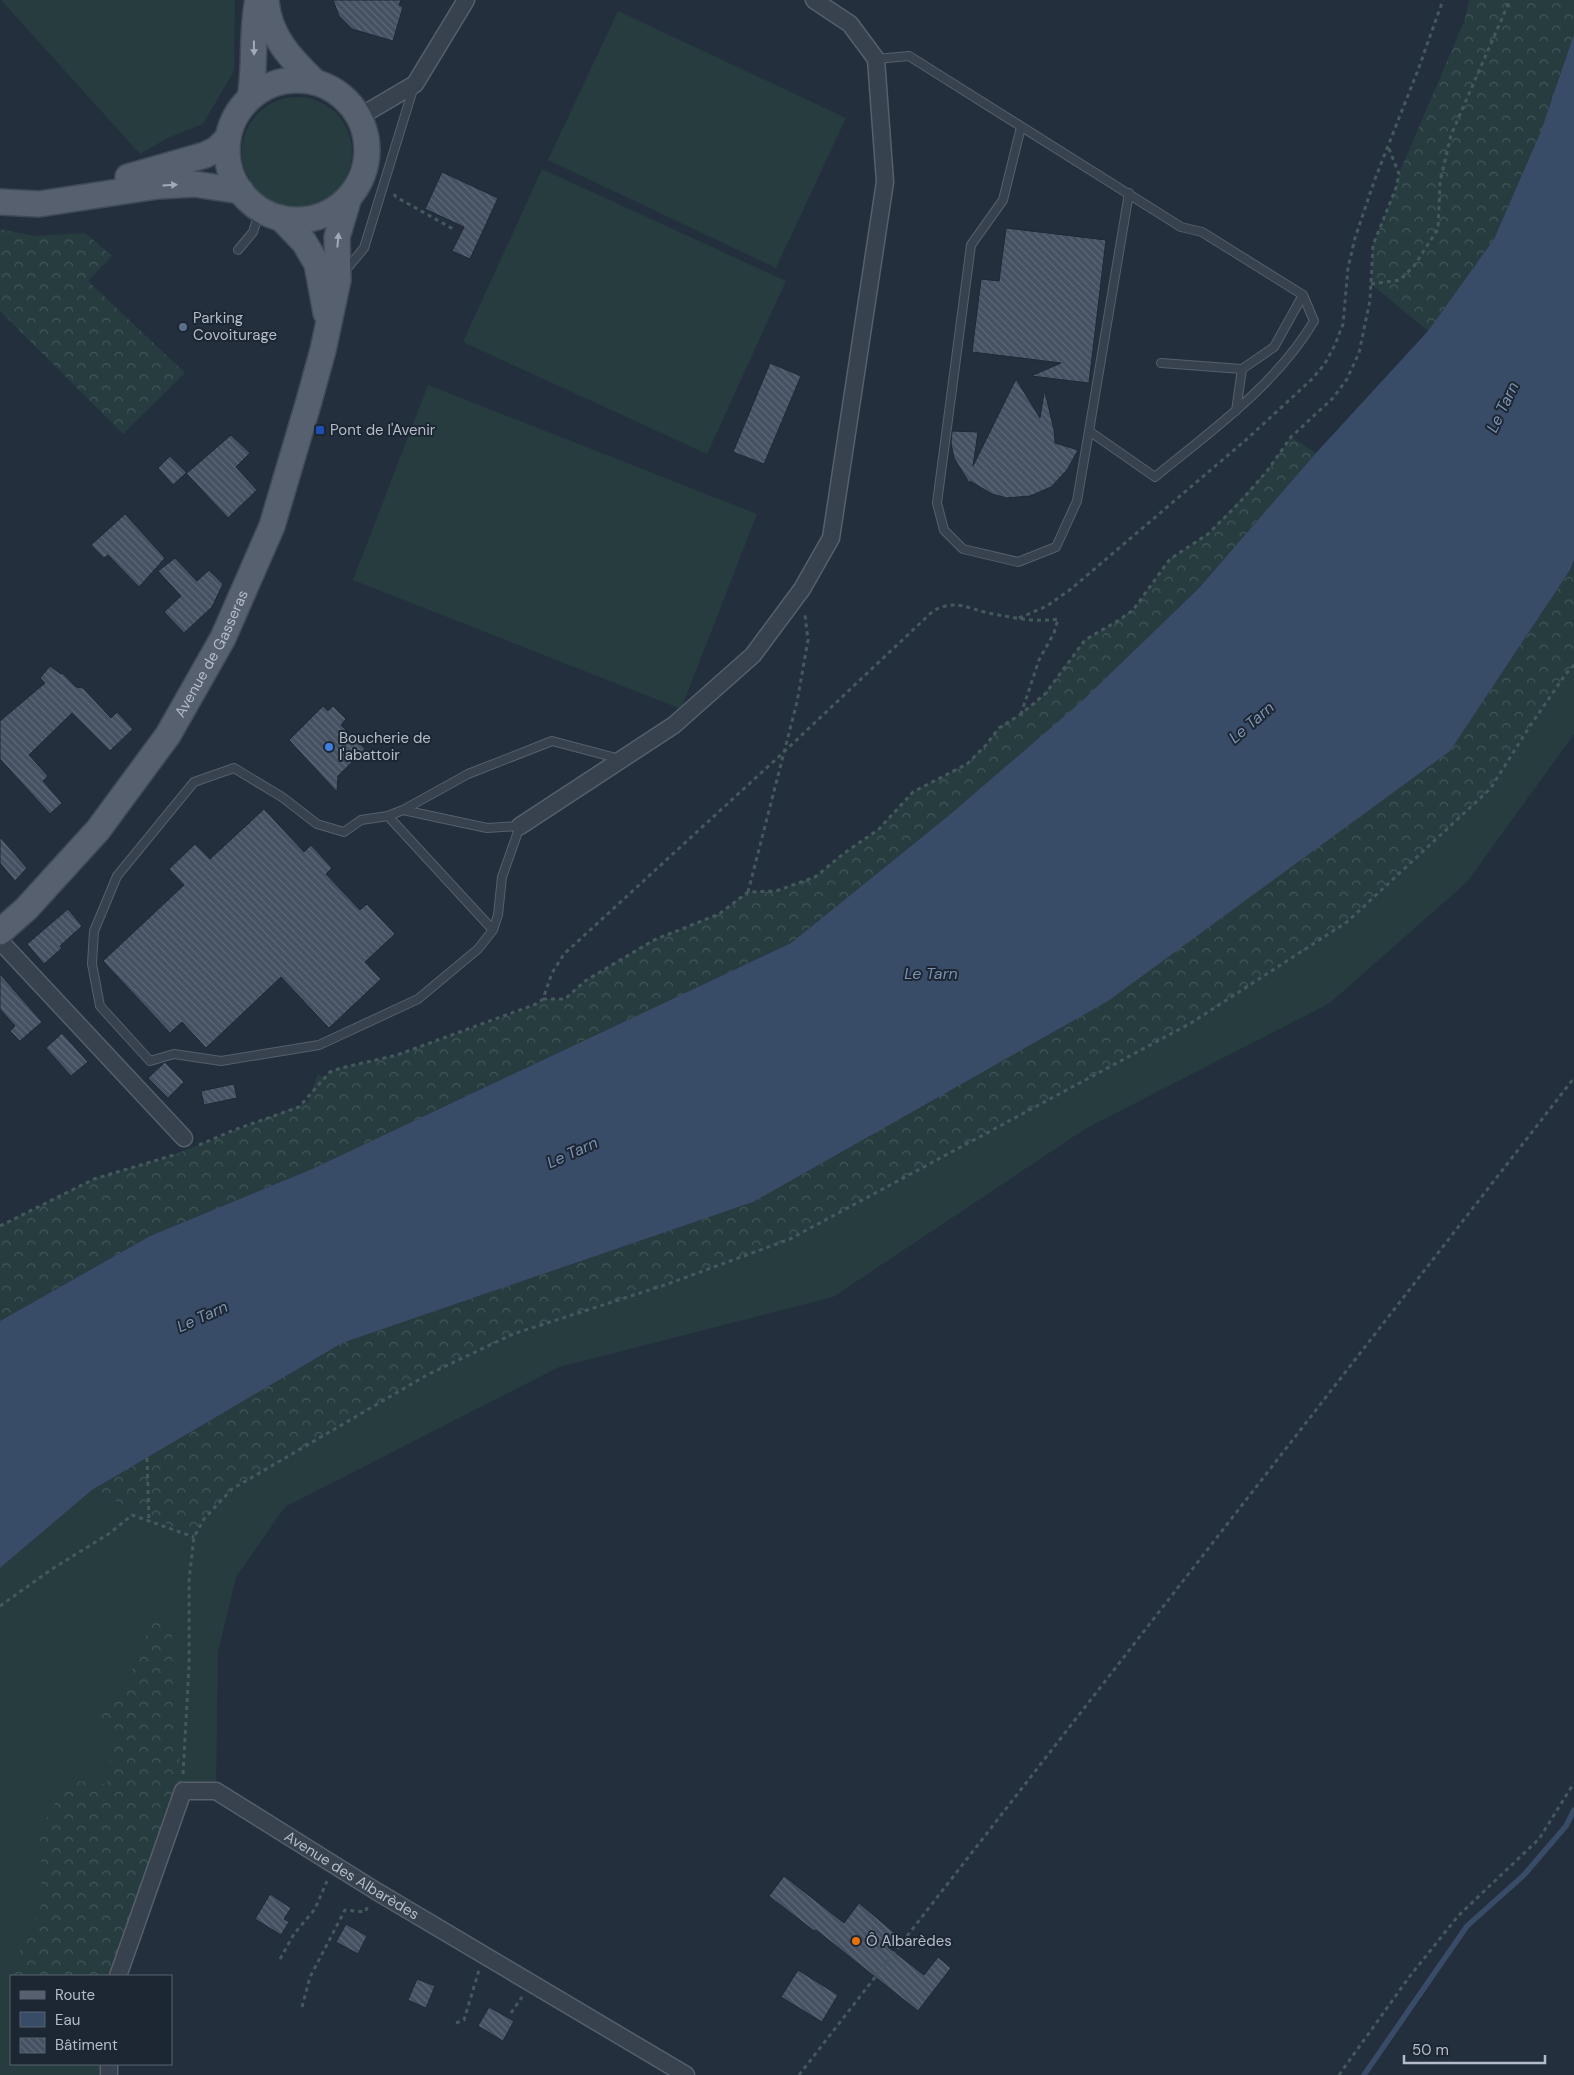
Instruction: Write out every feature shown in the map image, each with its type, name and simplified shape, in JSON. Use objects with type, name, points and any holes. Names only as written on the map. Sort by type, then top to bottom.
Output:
[{"type":"main road","points":[[250,98],[254,73],[254,32],[258,0]]},
{"type":"main road","points":[[266,0],[273,31],[285,50],[316,82]]},
{"type":"main road","points":[[298,80],[316,82],[333,90],[348,101],[359,117],[366,137],[366,158],[361,179],[349,197],[325,214],[304,219],[271,214],[241,191],[232,175],[228,157],[228,138],[233,123],[240,110],[250,98],[264,88],[281,82],[298,80]]},
{"type":"main road","points":[[0,184],[14,187],[40,188],[132,176],[205,155],[217,149],[228,138]]},
{"type":"main road","points":[[0,202],[39,204],[158,186],[194,184],[241,191]]},
{"type":"main road","name":"Avenue de Gasseras","points":[[0,932],[26,908],[98,830],[168,736],[223,638],[272,526],[309,401],[323,350],[338,280],[337,237],[349,197]]},
{"type":"main road","name":"Avenue de Gasseras","points":[[271,214],[304,242],[317,264],[328,323]]},
{"type":"street","points":[[359,117],[415,84],[466,0]]},
{"type":"street","points":[[520,826],[674,725],[753,655],[802,589],[831,538],[886,182],[876,59],[850,24],[814,0]]},
{"type":"street","points":[[0,941],[188,1145]]},
{"type":"street","points":[[118,1975],[183,1791]]},
{"type":"street","name":"Avenue des Albarèdes","points":[[183,1791],[216,1791],[376,1891],[686,2075]]},
{"type":"lane","points":[[876,59],[909,56],[1181,227],[1202,232],[1303,295],[1314,322],[1299,346],[1236,411],[1155,477],[1090,431]]},
{"type":"lane","points":[[338,280],[364,248],[415,84]]},
{"type":"lane","points":[[1021,127],[1003,200],[972,245],[937,503],[944,530],[963,549],[1018,562],[1056,547],[1077,500],[1129,193]]},
{"type":"lane","points":[[238,250],[271,214]]},
{"type":"lane","points":[[1162,363],[1242,369],[1274,347],[1303,295]]},
{"type":"lane","points":[[1236,411],[1242,369]]},
{"type":"lane","points":[[403,810],[487,828],[520,826],[502,877],[498,915],[492,930],[478,949],[418,999],[319,1045],[221,1061],[174,1054],[150,1062],[100,1006],[92,964],[94,931],[117,876],[194,782],[234,768],[282,797],[317,824],[344,832],[361,820],[388,816],[403,810],[468,774],[552,741],[622,760]]},
{"type":"lane","points":[[388,816],[492,930]]},
{"type":"path","points":[[542,999],[565,999],[585,981],[654,940],[719,914],[748,892],[776,890],[815,876],[879,829],[912,792],[967,764],[986,745],[999,728],[1021,714],[1045,694],[1085,640],[1133,610],[1170,559],[1208,534],[1267,471],[1291,436],[1333,398],[1346,379],[1359,353],[1366,325],[1373,245],[1396,188],[1399,174],[1388,146],[1443,0]]},
{"type":"path","points":[[1371,284],[1400,280],[1414,266],[1438,229],[1440,182],[1451,135],[1510,0]]},
{"type":"path","points":[[386,180],[396,198],[455,230]]},
{"type":"path","points":[[748,892],[797,702],[808,640],[802,589]]},
{"type":"path","points":[[0,1226],[94,1179],[168,1158],[188,1145],[299,1107],[330,1072],[398,1055],[536,1004],[542,999],[552,973],[564,954],[786,750],[933,611],[942,606],[965,606],[1042,621],[1058,619],[1054,633],[1039,660],[1021,714]]},
{"type":"path","points":[[183,1791],[184,1736],[189,1668],[189,1580],[194,1537],[204,1519],[232,1488],[427,1375],[513,1334],[665,1285],[790,1239],[1200,1018],[1347,922],[1490,789],[1530,726],[1574,665]]},
{"type":"path","points":[[799,2075],[1574,1078]]},
{"type":"path","points":[[147,1458],[149,1520]]},
{"type":"path","points":[[0,1606],[52,1569],[110,1533],[132,1515],[194,1537]]},
{"type":"path","points":[[1339,2075],[1410,1976],[1458,1916],[1539,1839],[1574,1783]]},
{"type":"path","points":[[280,1959],[294,1934],[315,1909],[334,1865]]},
{"type":"path","points":[[302,2007],[310,1977],[345,1910],[364,1912],[376,1891]]},
{"type":"path","points":[[456,2023],[464,2020],[474,1982],[484,1956]]},
{"type":"green space","points":[[1,0],[235,0],[234,71],[203,124],[170,137],[140,154]]},
{"type":"green space","points":[[1469,0],[1574,0],[1574,34],[1541,131],[1494,239],[1428,331],[1371,284],[1373,245],[1396,188],[1399,174],[1465,19]]},
{"type":"green space","points":[[618,11],[846,118],[776,268],[548,160]]},
{"type":"green space","points":[[297,97],[318,101],[336,113],[348,131],[352,152],[348,173],[336,191],[318,203],[297,207],[276,203],[258,191],[246,173],[242,152],[246,131],[258,113],[276,101]]},
{"type":"green space","points":[[542,169],[786,281],[707,454],[463,342]]},
{"type":"green space","points":[[0,229],[34,236],[85,233],[112,256],[88,281],[185,373],[123,434],[0,311]]},
{"type":"green space","points":[[428,385],[757,514],[681,709],[353,580]]},
{"type":"green space","points":[[1291,437],[1316,453],[1199,588],[1083,700],[947,817],[791,943],[312,1169],[150,1236],[0,1321],[0,1226],[94,1179],[168,1157],[308,1102],[318,1074],[323,1078],[330,1072],[341,1068],[397,1055],[513,1014],[543,999],[565,999],[585,981],[654,940],[719,914],[748,892],[776,891],[815,877],[843,854],[879,829],[913,792],[967,764],[986,745],[999,728],[1021,714],[1045,694],[1085,640],[1133,610],[1170,559],[1208,534],[1267,471]]},
{"type":"green space","points":[[1574,560],[1574,665],[1530,726],[1490,789],[1347,922],[1191,1023],[790,1239],[665,1285],[513,1334],[427,1375],[232,1489],[204,1519],[194,1537],[92,1490],[342,1343],[753,1202],[1570,570]]},
{"type":"green space","points":[[1574,665],[1574,734],[1467,882],[1330,1003],[1085,1129],[833,1297],[559,1367],[285,1507],[236,1577],[218,1652],[216,1791],[183,1791],[118,1975],[10,1975],[10,2065],[109,2065],[109,2075],[0,2075],[0,1568],[92,1490],[194,1537],[204,1519],[232,1489],[427,1375],[513,1334],[665,1285],[790,1239],[1191,1023],[1347,922],[1490,789],[1565,675]]},
{"type":"green space","points":[[154,1617],[172,1630],[173,1700],[183,1791],[118,1975],[13,1975],[12,1967],[42,1904],[40,1830],[68,1780],[107,1784],[113,1739],[92,1715],[126,1685]]},
{"type":"water","name":"Le Tarn","points":[[1574,34],[1574,560],[1570,570],[1450,751],[1108,1001],[753,1202],[342,1343],[92,1490],[0,1568],[0,1321],[150,1236],[312,1169],[791,943],[947,817],[1083,700],[1199,588],[1316,453],[1428,331],[1494,239],[1541,131]]},
{"type":"building","points":[[333,0],[401,0],[399,5],[403,7],[393,41],[352,29],[339,16]]},
{"type":"building","points":[[442,172],[498,198],[470,259],[452,251],[464,227],[425,209]]},
{"type":"building","points":[[1006,228],[1106,240],[1089,383],[1031,376],[1061,363],[972,352],[981,279],[999,281]]},
{"type":"building","points":[[770,363],[801,376],[764,464],[733,452]]},
{"type":"building","points":[[1016,379],[1040,418],[1045,392],[1054,430],[1055,443],[1078,450],[1067,470],[1051,487],[1030,496],[1007,498],[992,494],[970,481],[970,484],[954,458],[951,443],[952,431],[978,432],[973,466]]},
{"type":"building","points":[[231,435],[250,453],[236,467],[257,490],[228,518],[186,473],[173,485],[158,468],[170,456],[187,473]]},
{"type":"building","points":[[125,514],[165,558],[139,587],[108,555],[104,558],[91,545]]},
{"type":"building","points":[[175,558],[197,581],[209,570],[223,584],[212,607],[184,633],[164,612],[181,596],[158,571]]},
{"type":"building","points":[[50,666],[62,673],[76,687],[83,688],[111,718],[117,712],[133,729],[110,751],[72,713],[29,755],[48,776],[43,781],[62,803],[50,814],[0,759],[0,721],[45,683],[40,678]]},
{"type":"building","name":"Boucherie de l'abattoir","points":[[323,706],[328,711],[333,706],[346,719],[341,725],[365,749],[338,776],[337,792],[289,740]]},
{"type":"building","points":[[264,809],[304,852],[311,845],[332,868],[326,874],[360,910],[367,904],[395,934],[365,962],[381,979],[329,1028],[281,977],[206,1048],[182,1022],[170,1033],[103,961],[184,885],[169,869],[195,844],[210,859]]},
{"type":"building","points":[[0,837],[27,868],[15,881],[0,863]]},
{"type":"building","points":[[68,909],[82,926],[44,964],[27,944]]},
{"type":"building","points":[[0,974],[42,1022],[20,1041],[10,1031],[15,1026],[0,1009]]},
{"type":"building","points":[[62,1033],[88,1062],[71,1076],[46,1048]]},
{"type":"building","points":[[165,1062],[184,1082],[168,1098],[148,1078]]},
{"type":"building","points":[[234,1084],[237,1098],[204,1105],[201,1091]]},
{"type":"building","points":[[784,1876],[844,1923],[859,1903],[897,1935],[888,1947],[924,1975],[938,1957],[951,1968],[918,2011],[816,1930],[814,1931],[769,1896]]},
{"type":"building","points":[[270,1894],[291,1908],[284,1919],[289,1922],[281,1935],[255,1919]]},
{"type":"building","points":[[346,1924],[367,1936],[358,1954],[336,1942]]},
{"type":"building","points":[[798,1970],[838,1995],[822,2022],[781,1997]]},
{"type":"building","points":[[417,1979],[435,1986],[426,2008],[408,2000]]},
{"type":"building","points":[[489,2007],[514,2021],[503,2041],[478,2026]]},
{"type":"waterway","points":[[1364,2075],[1467,1926],[1524,1875],[1566,1826],[1574,1810]]},
{"type":"place","name":"Parking Covoiturage","points":[[183,327]]},
{"type":"place","name":"Pont de l'Avenir","points":[[320,430]]},
{"type":"place","name":"Boucherie de l'abattoir","points":[[329,747]]},
{"type":"place","name":"Ô Albarèdes","points":[[856,1941]]}]
